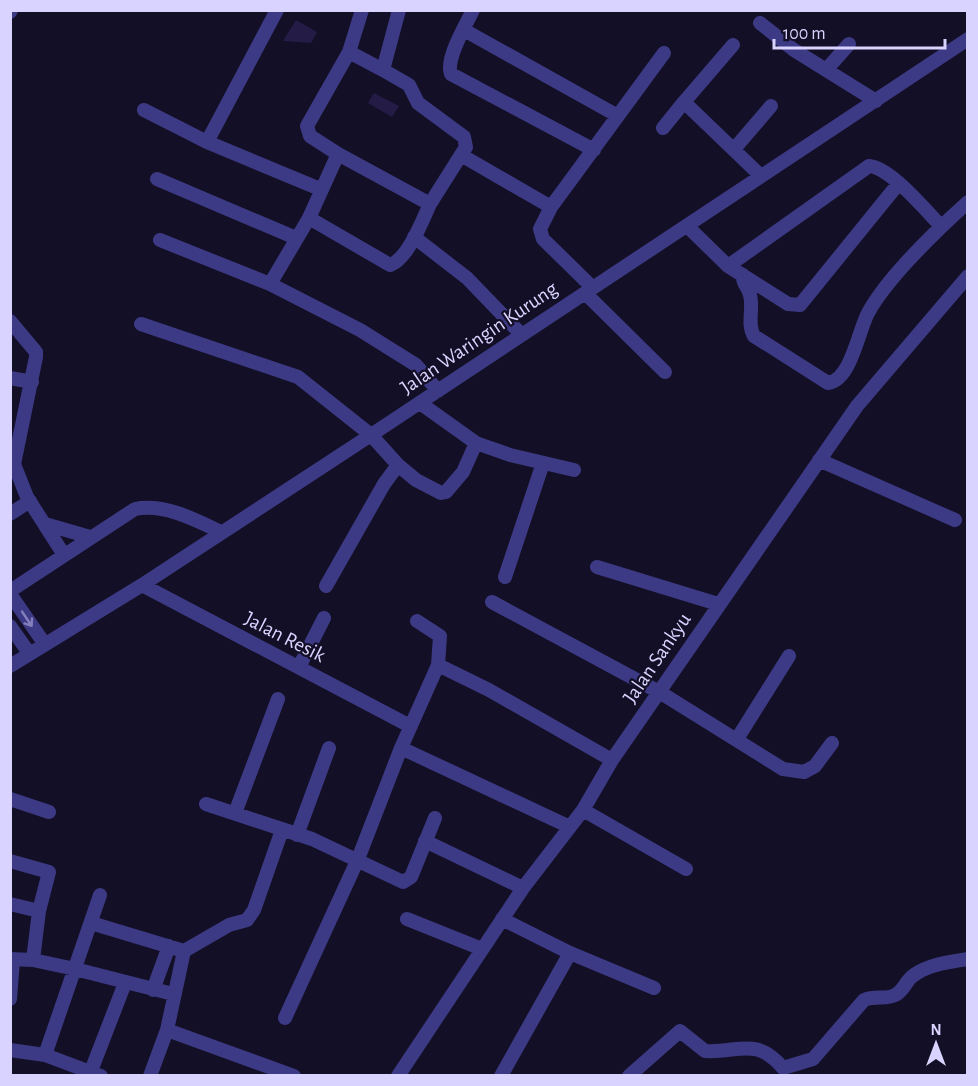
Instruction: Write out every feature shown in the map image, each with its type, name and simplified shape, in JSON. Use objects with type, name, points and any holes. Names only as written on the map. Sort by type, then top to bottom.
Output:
[{"type":"street","points":[[207,142],[277,10]]},
{"type":"street","points":[[363,10],[350,52],[307,126],[310,136],[338,154],[430,204]]},
{"type":"street","points":[[383,70],[399,10]]},
{"type":"street","points":[[473,10],[451,57],[448,68],[451,74],[594,150]]},
{"type":"street","points":[[760,23],[795,50],[876,101]]},
{"type":"street","points":[[464,30],[618,117]]},
{"type":"street","name":"Jalan Waringin Kurung","points":[[10,666],[142,585],[968,39]]},
{"type":"street","points":[[826,70],[849,44]]},
{"type":"street","points":[[663,128],[733,45]]},
{"type":"street","points":[[309,218],[390,265],[396,263],[414,237],[430,204],[466,147],[464,137],[418,103],[409,85],[350,52]]},
{"type":"street","points":[[664,53],[551,207],[540,227],[541,236],[665,372]]},
{"type":"street","points":[[684,102],[735,148],[761,176]]},
{"type":"street","points":[[735,148],[771,106]]},
{"type":"street","points":[[144,110],[207,142],[320,189]]},
{"type":"street","points":[[270,284],[309,218],[320,189],[338,154]]},
{"type":"street","points":[[461,155],[551,207]]},
{"type":"street","points":[[728,266],[869,166],[876,167],[899,183],[941,226]]},
{"type":"street","points":[[158,179],[296,238]]},
{"type":"street","points":[[687,226],[728,266],[788,304],[800,305],[899,183]]},
{"type":"street","points":[[743,275],[743,283],[750,293],[750,327],[754,336],[828,383],[832,382],[844,373],[868,313],[880,296],[941,226],[968,202]]},
{"type":"street","points":[[414,237],[466,278],[521,334]]},
{"type":"street","points":[[160,240],[270,284],[360,330],[416,364],[438,391]]},
{"type":"street","name":"Jalan Sankyu","points":[[404,1074],[523,888],[583,810],[612,760],[661,693],[718,604],[857,406],[965,282]]},
{"type":"street","points":[[141,324],[298,377],[371,435],[398,465],[416,480],[441,493],[446,492],[463,472],[476,443]]},
{"type":"street","points":[[13,325],[36,352],[32,382],[17,428],[12,467],[30,501],[64,555]]},
{"type":"street","points":[[10,378],[32,382]]},
{"type":"street","points":[[420,403],[476,443],[510,455],[574,470]]},
{"type":"street","points":[[819,460],[955,520]]},
{"type":"street","points":[[505,578],[543,463]]},
{"type":"street","points":[[326,586],[384,484],[398,465]]},
{"type":"street","points":[[10,514],[30,501]]},
{"type":"street","points":[[44,644],[10,593],[128,512],[144,507],[186,516],[221,532]]},
{"type":"street","points":[[45,524],[90,537]]},
{"type":"street","points":[[597,567],[718,604]]},
{"type":"street","name":"Jalan Resik","points":[[142,585],[410,726]]},
{"type":"street","points":[[492,602],[661,693],[783,770],[796,773],[804,772],[815,766],[832,743]]},
{"type":"street","points":[[299,667],[324,618]]},
{"type":"street","points":[[285,1018],[358,859],[410,726],[438,665],[440,636],[434,629],[417,621]]},
{"type":"street","points":[[10,626],[29,653]]},
{"type":"street","points":[[737,739],[789,656]]},
{"type":"street","points":[[438,665],[489,690],[612,760]]},
{"type":"street","points":[[235,813],[278,699]]},
{"type":"street","points":[[297,835],[329,748]]},
{"type":"street","points":[[401,748],[570,827]]},
{"type":"street","points":[[10,799],[49,812]]},
{"type":"street","points":[[206,804],[297,835],[358,859],[405,882],[411,877],[435,818]]},
{"type":"street","points":[[583,810],[686,869]]},
{"type":"street","points":[[150,1076],[166,1030],[184,951],[229,925],[247,920],[254,910],[282,830]]},
{"type":"street","points":[[425,841],[523,888]]},
{"type":"street","points":[[10,861],[49,872],[39,911],[33,960]]},
{"type":"street","points":[[45,1055],[100,895]]},
{"type":"street","points":[[10,904],[39,911]]},
{"type":"street","points":[[407,919],[482,949]]},
{"type":"street","points":[[502,919],[570,953],[654,988]]},
{"type":"street","points":[[91,923],[184,951]]},
{"type":"street","points":[[153,990],[169,946]]},
{"type":"street","points":[[501,1076],[570,953]]},
{"type":"street","points":[[629,1076],[680,1031],[705,1051],[750,1047],[763,1050],[772,1056],[782,1072],[813,1059],[864,1000],[872,996],[892,997],[900,993],[912,975],[928,967],[968,959]]},
{"type":"street","points":[[10,999],[12,960],[33,960],[173,994]]},
{"type":"street","points":[[10,1050],[45,1055],[96,1073],[125,983]]},
{"type":"street","points":[[166,1030],[294,1076]]},
{"type":"building","points":[[296,20],[317,32],[311,43],[283,41]]},
{"type":"building","points":[[374,93],[399,106],[392,117],[368,103]]}]
